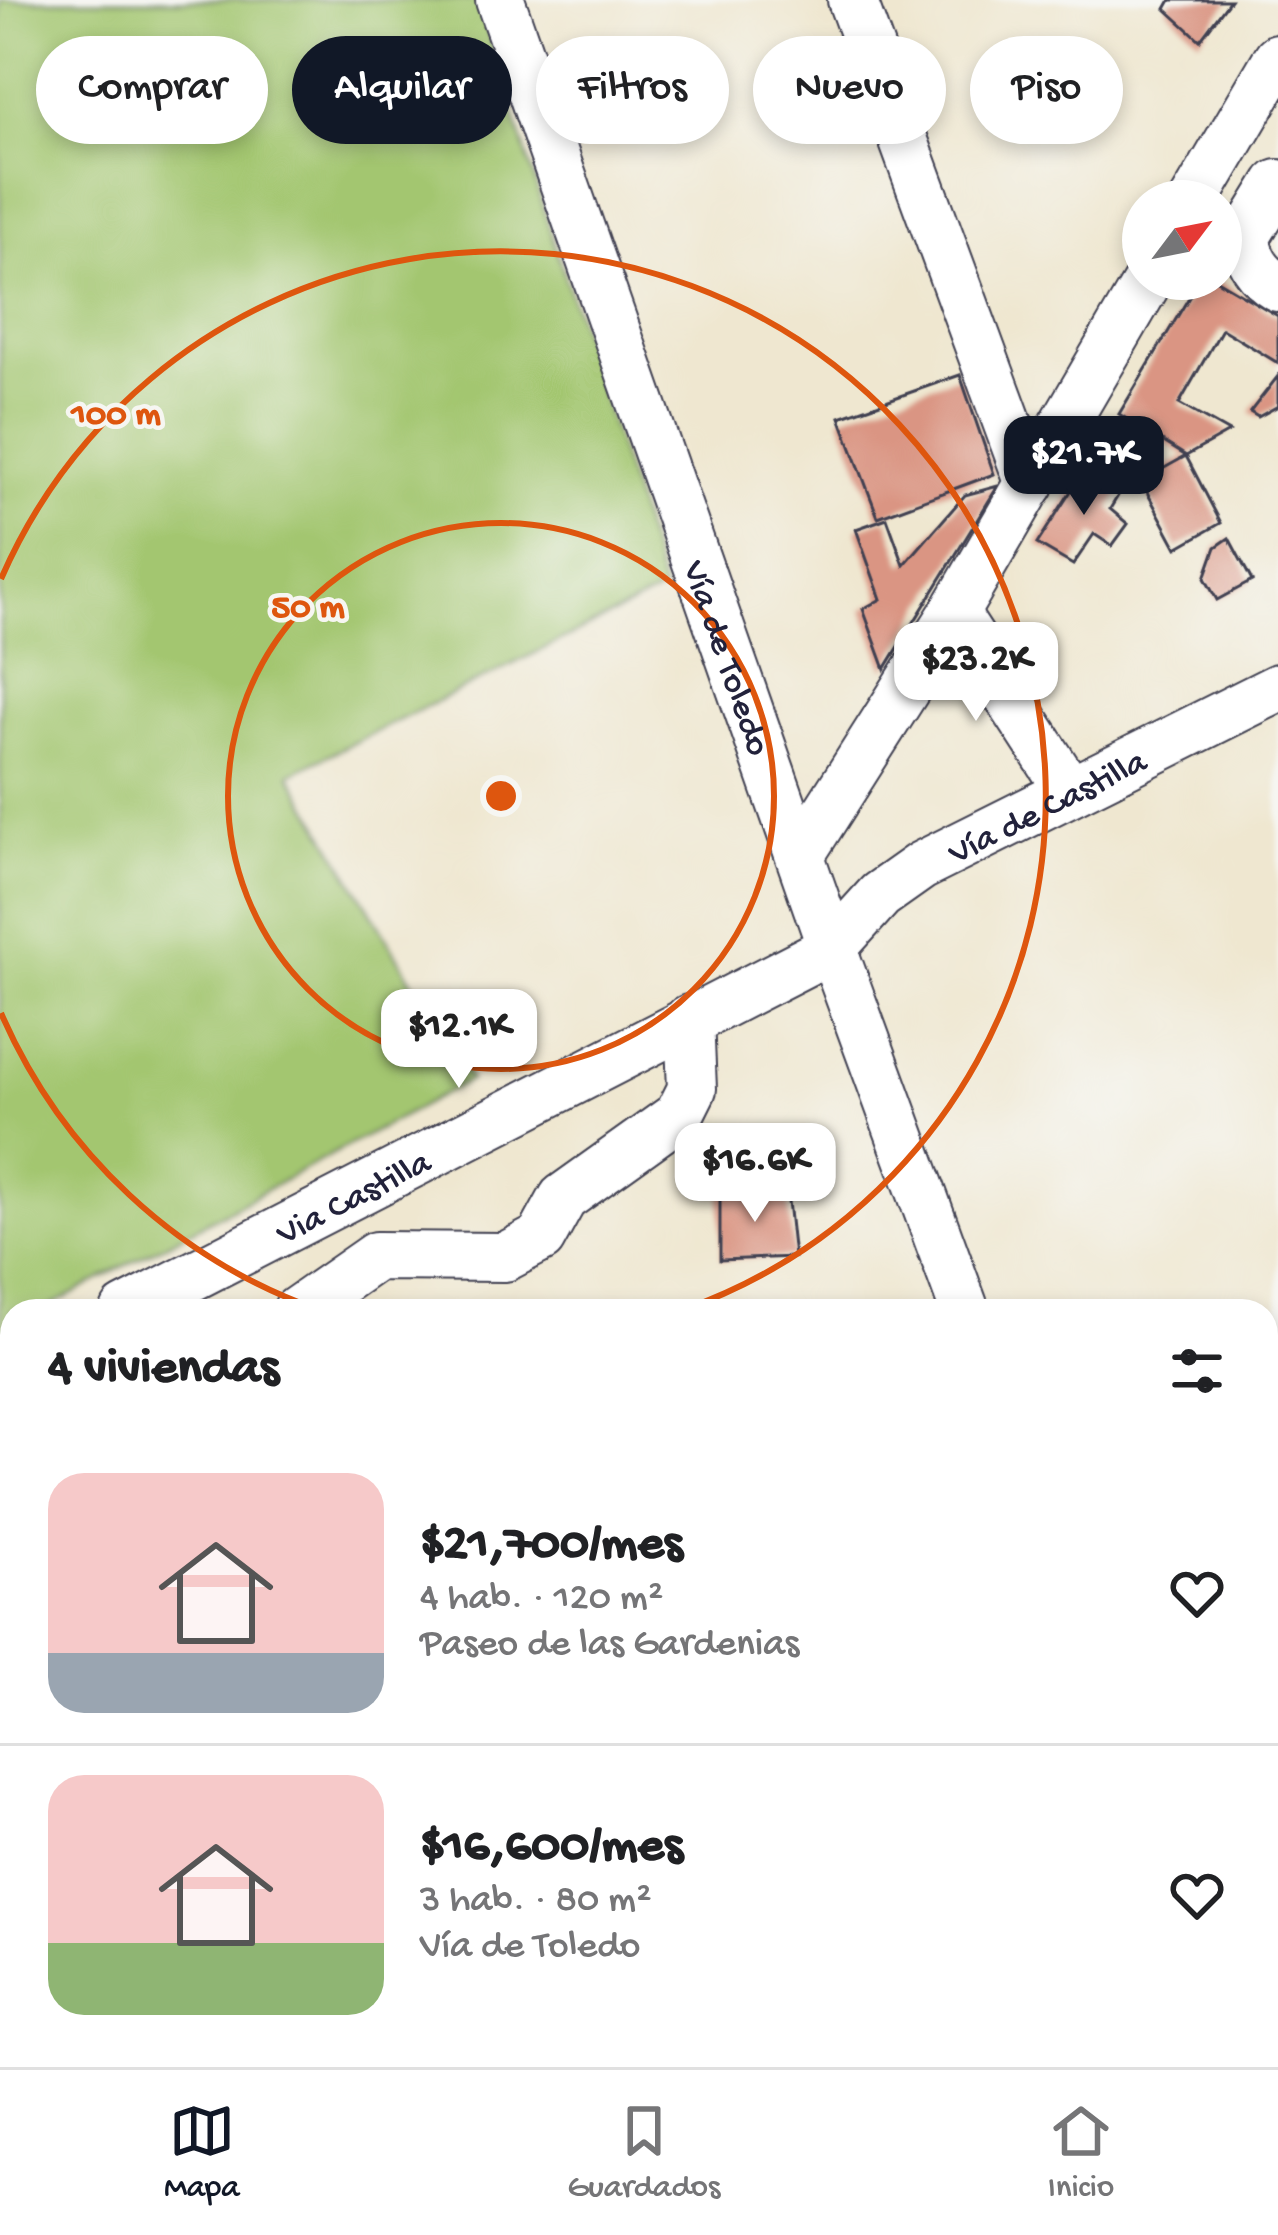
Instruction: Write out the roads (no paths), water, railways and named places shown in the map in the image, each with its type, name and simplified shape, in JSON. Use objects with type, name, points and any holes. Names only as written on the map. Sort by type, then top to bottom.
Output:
[{"type":"street","name":"Vía de Toledo","points":[[500,0],[960,1299]]},
{"type":"street","points":[[852,0],[1030,484]]},
{"type":"street","points":[[1206,180],[1278,58]]},
{"type":"street","points":[[1231,138],[1278,172]]},
{"type":"street","points":[[1278,184],[1246,236],[1246,249],[1258,273],[1278,287]]},
{"type":"street","points":[[800,855],[955,614],[1137,300]]},
{"type":"street","points":[[955,614],[1069,790]]},
{"type":"street","name":"Vía de Castilla","points":[[832,948],[880,895],[921,866],[1278,688]]},
{"type":"street","name":"Via Castilla","points":[[148,1299],[832,948]]},
{"type":"street","points":[[314,1299],[376,1256],[505,1257],[541,1238],[563,1198],[680,1115],[692,1089],[688,1019]]}]
